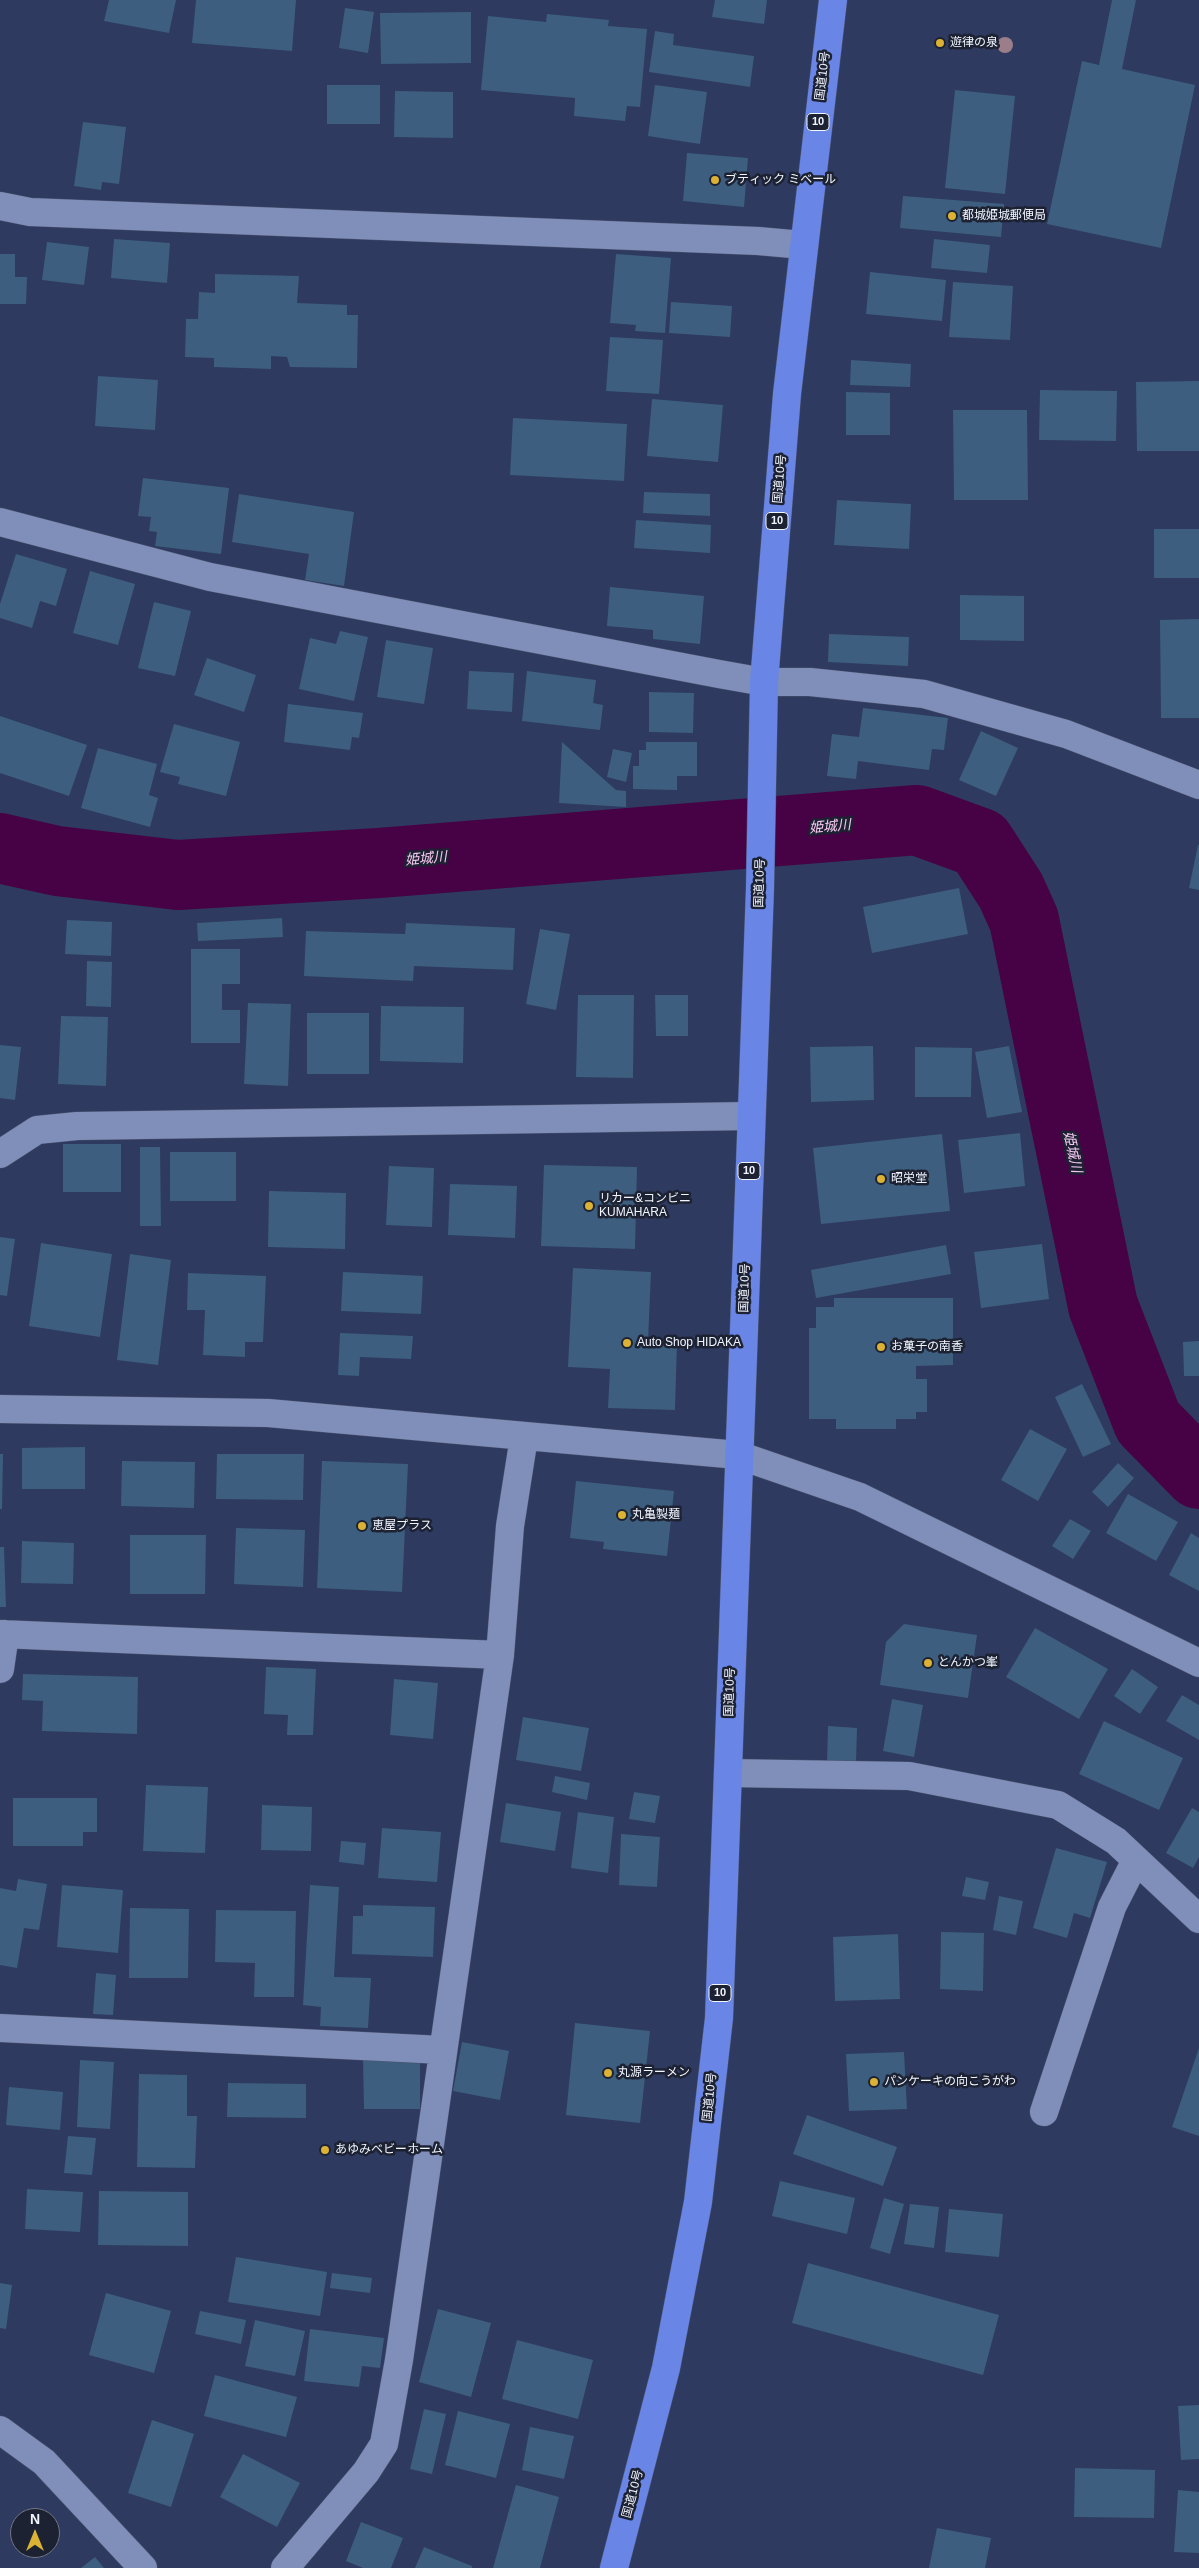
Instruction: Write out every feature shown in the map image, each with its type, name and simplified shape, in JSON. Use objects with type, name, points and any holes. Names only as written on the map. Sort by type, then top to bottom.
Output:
[{"type":"highway","name":"国道10号","points":[[614,2568],[666,2368],[698,2202],[719,2018],[760,888],[764,682],[787,394],[833,0]]},
{"type":"street","points":[[0,206],[30,212],[758,241],[803,245]]},
{"type":"street","points":[[0,522],[210,577],[764,682],[810,682],[924,694],[1066,734],[1199,785]]},
{"type":"street","points":[[0,1154],[37,1130],[76,1126],[751,1116]]},
{"type":"street","points":[[0,1409],[268,1413],[738,1455],[860,1498],[1199,1663]]},
{"type":"street","points":[[284,2568],[366,2472],[384,2444],[399,2360],[500,1655],[510,1526],[524,1437]]},
{"type":"street","points":[[0,1669],[3,1634],[500,1655]]},
{"type":"street","points":[[728,1773],[909,1776],[1058,1805],[1116,1841],[1199,1919]]},
{"type":"street","points":[[1044,2112],[1112,1907],[1136,1860]]},
{"type":"street","points":[[0,2028],[442,2050]]},
{"type":"street","points":[[0,2430],[44,2462],[144,2568]]},
{"type":"building","points":[[109,0],[176,0],[169,33],[104,21]]},
{"type":"building","points":[[196,0],[296,0],[292,51],[192,43]]},
{"type":"building","points":[[715,0],[767,0],[764,24],[712,17]]},
{"type":"building","points":[[1112,0],[1136,0],[1122,69],[1195,85],[1161,248],[1047,224],[1082,61],[1099,65]]},
{"type":"building","points":[[345,8],[374,12],[368,53],[339,48]]},
{"type":"building","points":[[471,12],[471,63],[381,64],[380,13]]},
{"type":"building","points":[[547,14],[609,20],[608,26],[647,29],[640,107],[627,106],[625,121],[574,116],[575,98],[481,90],[488,16],[546,22]]},
{"type":"building","points":[[655,31],[674,34],[673,45],[754,56],[750,87],[649,72]]},
{"type":"building","points":[[327,85],[380,85],[380,124],[327,124]]},
{"type":"building","points":[[655,85],[707,92],[700,144],[648,136]]},
{"type":"building","points":[[955,90],[1015,96],[1005,194],[945,188]]},
{"type":"building","points":[[395,91],[453,92],[453,138],[394,137]]},
{"type":"building","points":[[83,122],[126,127],[119,184],[102,182],[101,190],[74,186]]},
{"type":"building","name":"ブティック ミベール","points":[[687,153],[748,158],[744,207],[683,201]]},
{"type":"building","name":"都城姫城郵便局","points":[[903,196],[1004,204],[1001,237],[900,228]]},
{"type":"building","points":[[114,239],[170,243],[167,283],[111,278]]},
{"type":"building","points":[[934,239],[990,245],[987,273],[931,268]]},
{"type":"building","points":[[47,242],[89,247],[84,285],[42,280]]},
{"type":"building","points":[[0,254],[15,254],[15,277],[27,277],[26,304],[0,304]]},
{"type":"building","points":[[616,254],[671,258],[665,333],[635,331],[636,325],[610,323]]},
{"type":"building","points":[[870,272],[946,280],[942,321],[866,314]]},
{"type":"building","points":[[215,274],[299,276],[297,303],[347,305],[347,315],[358,315],[357,368],[290,367],[287,357],[271,356],[271,369],[214,367],[214,358],[185,357],[186,319],[198,319],[199,292],[215,293]]},
{"type":"building","points":[[953,282],[1013,286],[1010,340],[949,337]]},
{"type":"building","points":[[671,302],[732,306],[730,337],[669,333]]},
{"type":"building","points":[[610,337],[663,340],[659,394],[606,391]]},
{"type":"building","points":[[851,360],[911,364],[910,387],[850,385]]},
{"type":"building","points":[[98,376],[158,380],[155,430],[95,426]]},
{"type":"building","points":[[1199,381],[1199,451],[1137,451],[1136,382]]},
{"type":"building","points":[[1040,390],[1117,391],[1116,441],[1039,440]]},
{"type":"building","points":[[846,392],[890,393],[890,435],[846,435]]},
{"type":"building","points":[[652,399],[723,405],[718,462],[647,456]]},
{"type":"building","points":[[953,410],[1027,410],[1028,500],[954,500]]},
{"type":"building","points":[[513,418],[627,424],[624,481],[510,475]]},
{"type":"building","points":[[143,478],[229,488],[221,554],[155,546],[157,532],[149,531],[151,517],[138,516]]},
{"type":"building","points":[[644,492],[710,494],[710,516],[643,513]]},
{"type":"building","points":[[239,494],[354,512],[344,586],[305,580],[309,554],[232,542]]},
{"type":"building","points":[[837,500],[911,504],[909,549],[834,545]]},
{"type":"building","points":[[636,520],[711,525],[710,553],[634,548]]},
{"type":"building","points":[[1154,529],[1199,529],[1199,578],[1154,578]]},
{"type":"building","points":[[16,554],[67,569],[56,606],[40,601],[32,628],[0,618],[0,604]]},
{"type":"building","points":[[90,571],[135,584],[118,645],[73,633]]},
{"type":"building","points":[[610,587],[704,596],[700,644],[653,639],[653,630],[607,626]]},
{"type":"building","points":[[960,595],[1024,596],[1024,641],[960,640]]},
{"type":"building","points":[[154,602],[191,611],[175,676],[138,668]]},
{"type":"building","points":[[1199,619],[1199,718],[1161,718],[1160,620]]},
{"type":"building","points":[[340,631],[368,637],[354,701],[299,689],[310,638],[336,644]]},
{"type":"building","points":[[829,634],[909,637],[908,666],[828,662]]},
{"type":"building","points":[[386,640],[433,648],[424,704],[377,697]]},
{"type":"building","points":[[207,658],[256,675],[244,712],[194,695]]},
{"type":"building","points":[[469,671],[514,673],[512,712],[467,709]]},
{"type":"building","points":[[527,671],[596,680],[593,703],[603,705],[600,730],[522,721]]},
{"type":"building","points":[[649,692],[694,693],[693,733],[649,732]]},
{"type":"building","points":[[288,704],[363,713],[359,738],[352,737],[350,750],[284,742]]},
{"type":"building","points":[[863,708],[948,718],[944,750],[932,749],[929,770],[858,761],[856,779],[827,776],[832,734],[859,737]]},
{"type":"building","points":[[0,716],[87,745],[69,796],[0,773]]},
{"type":"building","points":[[174,724],[240,742],[226,796],[178,784],[180,777],[160,772]]},
{"type":"building","points":[[981,731],[1018,748],[996,796],[959,780]]},
{"type":"building","points":[[562,742],[616,790],[626,791],[626,807],[559,803]]},
{"type":"building","points":[[646,742],[697,742],[697,776],[677,776],[677,790],[633,789],[633,766],[639,766],[639,750],[646,750]]},
{"type":"building","points":[[98,748],[157,764],[149,795],[158,798],[150,827],[81,808]]},
{"type":"building","points":[[613,749],[632,753],[626,782],[607,777]]},
{"type":"building","points":[[1199,845],[1199,890],[1189,888]]},
{"type":"building","points":[[959,888],[968,934],[872,953],[863,907]]},
{"type":"building","points":[[282,918],[283,937],[198,941],[197,923]]},
{"type":"building","points":[[67,920],[112,922],[111,956],[65,954]]},
{"type":"building","points":[[406,923],[515,928],[513,970],[414,966],[413,981],[304,976],[306,931],[405,934]]},
{"type":"building","points":[[540,929],[570,934],[556,1010],[526,1004]]},
{"type":"building","points":[[191,949],[240,949],[240,984],[222,984],[222,1010],[240,1010],[240,1043],[191,1043]]},
{"type":"building","points":[[87,961],[112,962],[111,1007],[86,1006]]},
{"type":"building","points":[[578,995],[634,995],[633,1078],[576,1077]]},
{"type":"building","points":[[655,995],[688,995],[688,1036],[656,1036]]},
{"type":"building","points":[[248,1003],[291,1004],[288,1086],[244,1084]]},
{"type":"building","points":[[381,1006],[464,1007],[463,1063],[380,1061]]},
{"type":"building","points":[[307,1013],[369,1013],[369,1074],[307,1074]]},
{"type":"building","points":[[61,1016],[108,1017],[106,1086],[58,1084]]},
{"type":"building","points":[[0,1045],[21,1047],[15,1100],[0,1098]]},
{"type":"building","points":[[873,1046],[874,1100],[811,1102],[810,1047]]},
{"type":"building","points":[[1009,1046],[1022,1112],[987,1118],[975,1052]]},
{"type":"building","points":[[915,1047],[972,1048],[971,1097],[915,1097]]},
{"type":"building","points":[[1020,1133],[1025,1186],[964,1193],[958,1140]]},
{"type":"building","name":"昭栄堂","points":[[942,1134],[950,1211],[821,1224],[813,1148]]},
{"type":"building","points":[[63,1144],[121,1144],[121,1192],[63,1192]]},
{"type":"building","points":[[140,1147],[160,1147],[161,1226],[140,1226]]},
{"type":"building","points":[[170,1152],[236,1152],[236,1201],[170,1201]]},
{"type":"building","name":"リカー&コンビニ KUMAHARA","points":[[544,1165],[637,1167],[635,1249],[541,1246]]},
{"type":"building","points":[[389,1166],[434,1168],[432,1227],[386,1225]]},
{"type":"building","points":[[450,1184],[517,1186],[515,1238],[448,1235]]},
{"type":"building","points":[[269,1191],[346,1193],[345,1249],[268,1247]]},
{"type":"building","points":[[0,1237],[15,1239],[7,1296],[0,1295]]},
{"type":"building","points":[[41,1243],[112,1254],[100,1337],[29,1326]]},
{"type":"building","points":[[1042,1244],[1049,1299],[981,1308],[974,1252]]},
{"type":"building","points":[[946,1245],[951,1274],[816,1298],[811,1270]]},
{"type":"building","points":[[130,1254],[171,1260],[158,1365],[117,1360]]},
{"type":"building","points":[[573,1268],[651,1272],[648,1341],[677,1342],[675,1410],[608,1408],[610,1369],[568,1367]]},
{"type":"building","points":[[343,1272],[423,1276],[421,1314],[341,1311]]},
{"type":"building","points":[[188,1273],[266,1276],[263,1342],[245,1342],[245,1357],[203,1355],[205,1310],[187,1310]]},
{"type":"building","name":"お菓子の南香","points":[[834,1298],[953,1298],[953,1365],[916,1366],[916,1379],[927,1379],[927,1412],[916,1412],[916,1419],[896,1419],[896,1429],[836,1429],[836,1419],[809,1419],[809,1328],[816,1328],[816,1307],[834,1307]]},
{"type":"building","points":[[340,1333],[413,1336],[411,1359],[360,1357],[359,1376],[338,1375]]},
{"type":"building","points":[[1199,1341],[1199,1376],[1184,1376],[1183,1342]]},
{"type":"building","points":[[1082,1384],[1111,1444],[1083,1457],[1055,1397]]},
{"type":"building","points":[[1030,1429],[1067,1449],[1038,1501],[1001,1480]]},
{"type":"building","points":[[85,1447],[85,1489],[22,1489],[22,1448]]},
{"type":"building","points":[[0,1454],[3,1454],[2,1509],[0,1509]]},
{"type":"building","points":[[217,1454],[304,1454],[303,1500],[216,1499]]},
{"type":"building","points":[[122,1461],[195,1462],[194,1508],[121,1506]]},
{"type":"building","name":"恵屋プラス","points":[[322,1461],[408,1464],[402,1592],[317,1588]]},
{"type":"building","points":[[1118,1463],[1134,1478],[1108,1507],[1092,1492]]},
{"type":"building","name":"丸亀製麺","points":[[576,1481],[674,1491],[667,1556],[603,1549],[604,1542],[570,1538]]},
{"type":"building","points":[[1128,1494],[1178,1522],[1156,1561],[1106,1533]]},
{"type":"building","points":[[1070,1519],[1091,1531],[1073,1559],[1052,1546]]},
{"type":"building","points":[[236,1528],[305,1530],[303,1587],[234,1584]]},
{"type":"building","points":[[1191,1533],[1199,1538],[1199,1591],[1169,1575]]},
{"type":"building","points":[[130,1535],[206,1535],[205,1594],[130,1594]]},
{"type":"building","points":[[22,1541],[74,1543],[73,1584],[21,1583]]},
{"type":"building","points":[[0,1547],[4,1547],[6,1607],[0,1607]]},
{"type":"building","name":"とんかつ峯","points":[[904,1624],[977,1635],[968,1698],[880,1685],[886,1642]]},
{"type":"building","points":[[1035,1628],[1108,1669],[1079,1719],[1006,1677]]},
{"type":"building","points":[[266,1667],[316,1669],[313,1735],[287,1735],[288,1715],[264,1714]]},
{"type":"building","points":[[1132,1669],[1158,1687],[1140,1714],[1114,1696]]},
{"type":"building","points":[[23,1674],[138,1677],[137,1734],[42,1731],[43,1701],[22,1700]]},
{"type":"building","points":[[394,1679],[438,1683],[433,1739],[390,1735]]},
{"type":"building","points":[[1182,1695],[1199,1705],[1199,1740],[1166,1721]]},
{"type":"building","points":[[892,1699],[923,1705],[914,1757],[883,1751]]},
{"type":"building","points":[[523,1717],[589,1728],[581,1771],[516,1760]]},
{"type":"building","points":[[1104,1721],[1183,1758],[1159,1810],[1079,1774]]},
{"type":"building","points":[[828,1726],[857,1728],[856,1763],[827,1762]]},
{"type":"building","points":[[555,1776],[590,1783],[587,1800],[552,1792]]},
{"type":"building","points":[[146,1785],[208,1787],[205,1853],[143,1851]]},
{"type":"building","points":[[634,1792],[660,1796],[655,1823],[629,1819]]},
{"type":"building","points":[[13,1798],[97,1798],[97,1832],[83,1832],[83,1846],[13,1846]]},
{"type":"building","points":[[506,1803],[561,1812],[555,1851],[500,1842]]},
{"type":"building","points":[[262,1805],[312,1807],[311,1851],[261,1850]]},
{"type":"building","points":[[1192,1808],[1199,1812],[1199,1857],[1193,1868],[1166,1853]]},
{"type":"building","points":[[578,1812],[614,1817],[608,1873],[571,1868]]},
{"type":"building","points":[[382,1828],[441,1832],[437,1882],[378,1878]]},
{"type":"building","points":[[621,1834],[660,1837],[657,1887],[619,1885]]},
{"type":"building","points":[[341,1841],[366,1843],[364,1865],[339,1862]]},
{"type":"building","points":[[1056,1848],[1107,1862],[1090,1918],[1074,1913],[1067,1938],[1033,1928]]},
{"type":"building","points":[[966,1877],[989,1882],[985,1900],[962,1896]]},
{"type":"building","points":[[18,1879],[47,1884],[39,1930],[24,1928],[17,1968],[0,1965],[0,1888],[16,1891]]},
{"type":"building","points":[[62,1885],[123,1890],[118,1953],[57,1947]]},
{"type":"building","points":[[310,1885],[339,1887],[334,1977],[371,1978],[368,2028],[320,2026],[321,2007],[303,2005]]},
{"type":"building","points":[[999,1896],[1023,1901],[1016,1935],[993,1930]]},
{"type":"building","points":[[363,1905],[435,1907],[433,1957],[352,1954],[353,1916],[363,1916]]},
{"type":"building","points":[[130,1908],[189,1909],[188,1978],[129,1978]]},
{"type":"building","points":[[216,1910],[296,1911],[294,1997],[254,1997],[255,1963],[215,1962]]},
{"type":"building","points":[[941,1932],[984,1933],[983,1991],[940,1989]]},
{"type":"building","points":[[898,1934],[900,1999],[835,2001],[833,1937]]},
{"type":"building","points":[[96,1973],[116,1975],[113,2015],[93,2014]]},
{"type":"building","name":"丸源ラーメン","points":[[575,2023],[650,2031],[640,2123],[566,2115]]},
{"type":"building","points":[[462,2042],[509,2051],[500,2100],[453,2091]]},
{"type":"building","points":[[1199,2048],[1199,2136],[1172,2127]]},
{"type":"building","points":[[904,2052],[907,2109],[849,2111],[846,2054]]},
{"type":"building","points":[[80,2060],[114,2062],[110,2129],[77,2127]]},
{"type":"building","points":[[363,2060],[420,2060],[420,2109],[364,2109]]},
{"type":"building","points":[[139,2074],[187,2075],[187,2116],[197,2116],[195,2168],[137,2167]]},
{"type":"building","points":[[228,2083],[306,2084],[306,2118],[227,2117]]},
{"type":"building","points":[[9,2087],[63,2092],[60,2130],[6,2125]]},
{"type":"building","points":[[807,2115],[897,2147],[883,2186],[793,2154]]},
{"type":"building","points":[[68,2136],[96,2138],[92,2175],[64,2173]]},
{"type":"building","points":[[780,2181],[855,2198],[847,2234],[772,2216]]},
{"type":"building","points":[[27,2189],[83,2192],[80,2232],[25,2229]]},
{"type":"building","points":[[99,2191],[188,2192],[188,2246],[98,2245]]},
{"type":"building","points":[[884,2198],[904,2204],[890,2254],[870,2248]]},
{"type":"building","points":[[910,2204],[939,2207],[934,2248],[904,2244]]},
{"type":"building","points":[[949,2209],[1003,2214],[999,2257],[945,2252]]},
{"type":"building","points":[[236,2257],[327,2272],[320,2316],[228,2302]]},
{"type":"building","points":[[808,2263],[999,2315],[983,2375],[792,2323]]},
{"type":"building","points":[[332,2273],[372,2278],[370,2293],[330,2288]]},
{"type":"building","points":[[0,2283],[12,2285],[6,2329],[0,2328]]},
{"type":"building","points":[[106,2293],[171,2311],[154,2373],[89,2355]]},
{"type":"building","points":[[438,2309],[491,2323],[471,2397],[419,2382]]},
{"type":"building","points":[[200,2311],[246,2320],[241,2344],[195,2334]]},
{"type":"building","points":[[255,2320],[305,2331],[295,2376],[245,2366]]},
{"type":"building","points":[[310,2329],[384,2338],[380,2368],[362,2366],[359,2387],[304,2381]]},
{"type":"building","points":[[517,2340],[593,2360],[578,2419],[502,2399]]},
{"type":"building","points":[[215,2375],[297,2397],[286,2437],[204,2416]]},
{"type":"building","points":[[1199,2405],[1199,2459],[1181,2460],[1178,2406]]},
{"type":"building","points":[[424,2409],[446,2414],[432,2474],[410,2469]]},
{"type":"building","points":[[458,2411],[510,2424],[496,2478],[445,2465]]},
{"type":"building","points":[[152,2420],[194,2434],[171,2507],[128,2493]]},
{"type":"building","points":[[530,2427],[574,2436],[564,2479],[522,2470]]},
{"type":"building","points":[[243,2454],[300,2483],[277,2527],[220,2497]]},
{"type":"building","points":[[1075,2468],[1155,2470],[1154,2518],[1074,2517]]},
{"type":"building","points":[[516,2485],[559,2497],[540,2568],[493,2568]]},
{"type":"building","points":[[1178,2490],[1199,2492],[1199,2553],[1174,2552]]},
{"type":"building","points":[[361,2522],[403,2538],[391,2568],[363,2568],[346,2561]]},
{"type":"building","points":[[937,2528],[991,2538],[985,2568],[929,2568]]},
{"type":"building","points":[[424,2547],[472,2566],[472,2568],[415,2568]]},
{"type":"building","points":[[95,2557],[104,2568],[81,2568]]},
{"type":"waterway","name":"姫城川","points":[[0,848],[57,861],[178,875],[379,863],[917,820],[980,843],[1011,891],[1024,920],[1103,1306],[1148,1422],[1199,1474]]},
{"type":"place","name":"遊律の泉","points":[[940,43]]},
{"type":"place","name":"ブティック ミベール","points":[[715,180]]},
{"type":"place","name":"都城姫城郵便局","points":[[952,216]]},
{"type":"place","name":"昭栄堂","points":[[881,1179]]},
{"type":"place","name":"リカー&コンビニ KUMAHARA","points":[[589,1206]]},
{"type":"place","name":"Auto Shop HIDAKA","points":[[627,1343]]},
{"type":"place","name":"お菓子の南香","points":[[881,1347]]},
{"type":"place","name":"丸亀製麺","points":[[622,1515]]},
{"type":"place","name":"恵屋プラス","points":[[362,1526]]},
{"type":"place","name":"とんかつ峯","points":[[928,1663]]},
{"type":"place","name":"丸源ラーメン","points":[[608,2073]]},
{"type":"place","name":"パンケーキの向こうがわ","points":[[874,2082]]},
{"type":"place","name":"あゆみベビーホーム","points":[[325,2150]]}]
